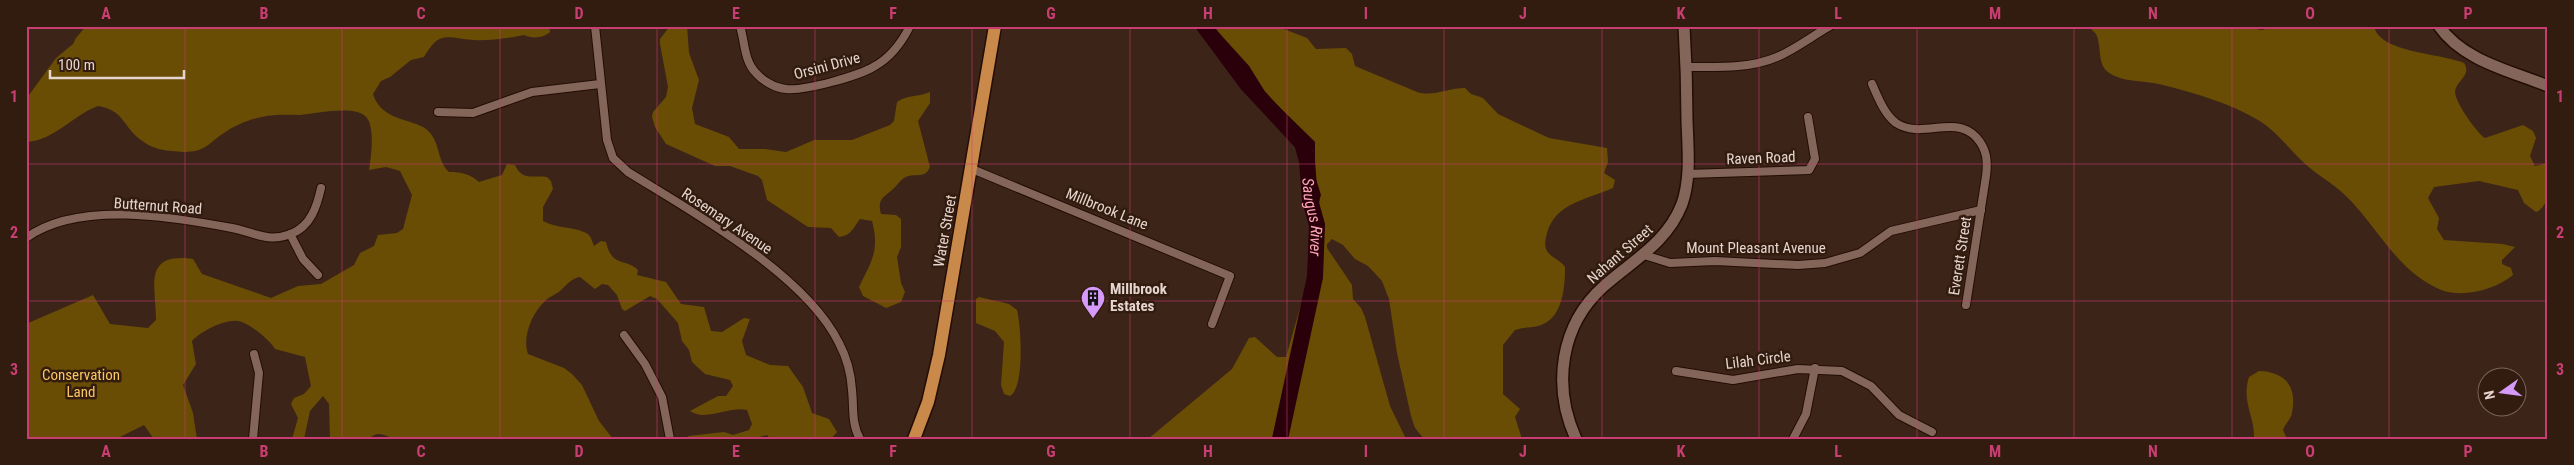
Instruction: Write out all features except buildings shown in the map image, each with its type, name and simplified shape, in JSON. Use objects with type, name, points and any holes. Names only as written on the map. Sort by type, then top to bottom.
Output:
[{"type":"main road","name":"Water Street","points":[[914,439],[928,402],[940,355],[995,26]]},
{"type":"main road","name":"Nahant Street","points":[[1576,439],[1567,416],[1562,390],[1562,367],[1569,338],[1581,313],[1598,292],[1660,241],[1676,217],[1685,194],[1687,174],[1684,26]]},
{"type":"main road","points":[[2439,26],[2463,50],[2548,86]]},
{"type":"street","name":"Rosemary Avenue","points":[[595,26],[600,84],[607,140],[611,155],[617,163],[744,248],[791,285],[826,320],[840,344],[848,367],[852,388],[853,417],[860,439]]},
{"type":"street","name":"Orsini Drive","points":[[740,26],[746,56],[753,69],[769,82],[790,89],[846,78],[875,66],[900,44],[910,26]]},
{"type":"street","points":[[1686,67],[1744,65],[1766,61],[1785,53],[1830,26]]},
{"type":"street","points":[[438,112],[473,114],[532,92],[600,84]]},
{"type":"street","points":[[1872,84],[1887,114],[1901,125],[1922,129],[1953,126],[1967,129],[1978,138],[1985,150],[1987,161],[1980,210]]},
{"type":"street","name":"Raven Road","points":[[1687,174],[1809,170],[1815,159],[1808,117]]},
{"type":"street","name":"Millbrook Lane","points":[[972,168],[1230,276],[1212,324]]},
{"type":"street","points":[[318,274],[303,259],[290,234],[300,229],[311,216],[318,203],[321,188]]},
{"type":"street","name":"Mount Pleasant Avenue","points":[[1644,256],[1670,263],[1715,260],[1784,265],[1825,263],[1860,253],[1888,232],[1980,210]]},
{"type":"street","name":"Everett Street","points":[[1966,305],[1980,210]]},
{"type":"street","name":"Butternut Road","points":[[26,238],[42,228],[68,220],[120,216],[157,217],[235,228],[260,237],[290,234]]},
{"type":"street","points":[[624,335],[645,364],[662,397],[670,439]]},
{"type":"street","points":[[253,439],[258,377],[254,354]]},
{"type":"street","points":[[1792,439],[1806,414],[1815,368]]},
{"type":"street","name":"Lilah Circle","points":[[1676,371],[1733,380],[1786,370],[1815,368],[1842,371],[1862,379],[1879,392],[1899,415],[1932,432]]},
{"type":"green space","name":"Conservation Land","points":[[86,26],[549,26],[550,32],[545,36],[538,37],[524,35],[486,40],[450,37],[439,39],[424,57],[411,60],[390,77],[381,81],[373,94],[377,103],[389,114],[420,125],[431,134],[442,162],[449,172],[465,174],[479,182],[502,175],[507,164],[515,165],[524,175],[547,177],[551,181],[553,189],[543,207],[543,221],[586,233],[594,246],[601,241],[606,242],[612,256],[633,266],[638,270],[637,275],[666,282],[681,304],[704,307],[711,331],[722,332],[744,318],[750,319],[742,341],[746,355],[770,365],[788,366],[803,387],[812,413],[829,419],[837,432],[831,439],[770,439],[767,435],[753,439],[685,439],[689,436],[724,432],[733,435],[749,430],[752,424],[747,410],[740,409],[703,415],[690,411],[718,396],[726,396],[733,386],[730,380],[705,374],[692,362],[689,350],[682,341],[678,323],[657,299],[650,296],[625,311],[622,309],[617,295],[608,285],[602,284],[595,289],[580,277],[572,280],[540,306],[529,326],[526,347],[528,354],[564,368],[572,374],[582,385],[599,421],[613,439],[393,439],[380,434],[374,435],[369,439],[330,439],[329,404],[323,396],[310,411],[304,439],[292,439],[298,418],[291,404],[294,398],[304,394],[311,386],[305,357],[275,349],[269,341],[253,328],[242,322],[232,321],[213,327],[192,341],[196,364],[183,385],[193,413],[197,439],[154,439],[144,425],[116,439],[26,439],[26,324],[93,295],[110,324],[148,328],[156,320],[155,274],[166,261],[177,258],[193,259],[202,274],[271,298],[298,286],[321,284],[354,265],[360,253],[374,246],[378,235],[397,233],[403,229],[412,195],[400,171],[386,167],[369,170],[372,143],[371,129],[367,118],[354,111],[272,115],[258,118],[244,122],[231,129],[203,148],[192,152],[184,152],[151,146],[135,135],[113,111],[98,106],[46,137],[26,142],[26,100],[56,58],[73,44]]},
{"type":"green space","points":[[670,26],[687,26],[689,53],[699,80],[692,108],[695,124],[729,137],[739,149],[765,149],[786,152],[814,140],[852,140],[890,125],[894,121],[897,102],[908,97],[930,92],[930,103],[918,121],[930,167],[925,174],[911,175],[903,179],[880,202],[881,214],[896,215],[901,219],[901,247],[897,257],[901,283],[905,292],[901,302],[886,308],[863,296],[859,287],[875,248],[872,221],[860,219],[849,233],[839,237],[831,228],[808,227],[767,200],[762,180],[758,176],[730,166],[715,166],[666,144],[655,127],[652,117],[653,112],[666,97],[668,87],[660,39]]},
{"type":"green space","points":[[1213,26],[1276,26],[1307,38],[1316,49],[1346,48],[1352,54],[1355,66],[1417,92],[1435,93],[1465,88],[1471,94],[1483,98],[1498,114],[1549,138],[1607,148],[1608,162],[1604,173],[1615,180],[1613,188],[1565,208],[1551,223],[1547,233],[1546,249],[1565,267],[1563,293],[1558,310],[1546,323],[1515,330],[1503,345],[1503,394],[1520,409],[1515,417],[1522,439],[1424,439],[1415,428],[1411,416],[1397,353],[1389,299],[1382,281],[1368,266],[1355,259],[1343,245],[1332,239],[1327,244],[1327,248],[1352,285],[1353,299],[1361,308],[1365,317],[1390,406],[1406,439],[1148,439],[1232,369],[1249,338],[1255,337],[1277,357],[1286,357],[1321,234],[1317,212],[1320,200],[1315,176],[1315,142],[1267,95],[1249,66]]},
{"type":"green space","points":[[2088,26],[2238,26],[2262,30],[2275,26],[2374,26],[2378,35],[2387,42],[2399,47],[2464,63],[2466,71],[2455,91],[2462,109],[2485,138],[2523,125],[2533,131],[2536,138],[2530,156],[2535,166],[2548,163],[2549,183],[2547,197],[2545,203],[2536,212],[2524,203],[2518,190],[2479,181],[2434,187],[2428,198],[2439,218],[2437,229],[2444,240],[2503,244],[2515,247],[2502,260],[2502,264],[2511,268],[2513,275],[2487,289],[2467,293],[2448,292],[2424,281],[2399,259],[2346,196],[2304,163],[2264,124],[2236,108],[2199,95],[2156,83],[2127,80],[2114,76],[2102,64],[2098,39]]},
{"type":"green space","points":[[979,297],[1009,304],[1017,310],[1020,329],[1020,369],[1015,391],[1010,396],[1004,394],[1001,385],[1004,342],[995,331],[976,323],[976,299]]},
{"type":"green space","points":[[2259,371],[2276,374],[2283,378],[2291,389],[2293,396],[2292,413],[2283,430],[2287,439],[2254,439],[2253,423],[2247,402],[2247,386],[2249,377]]},
{"type":"shaded area","points":[[1209,26],[1217,31],[1249,66],[1267,95],[1315,142],[1315,176],[1321,195],[1317,207],[1310,175],[1313,151],[1297,128],[1247,79]]},
{"type":"waterway","name":"Saugus River","points":[[1204,26],[1247,84],[1302,143],[1307,161],[1310,200],[1317,225],[1315,277],[1280,439]]},
{"type":"place","name":"Millbrook Estates","points":[[1093,319]]}]
